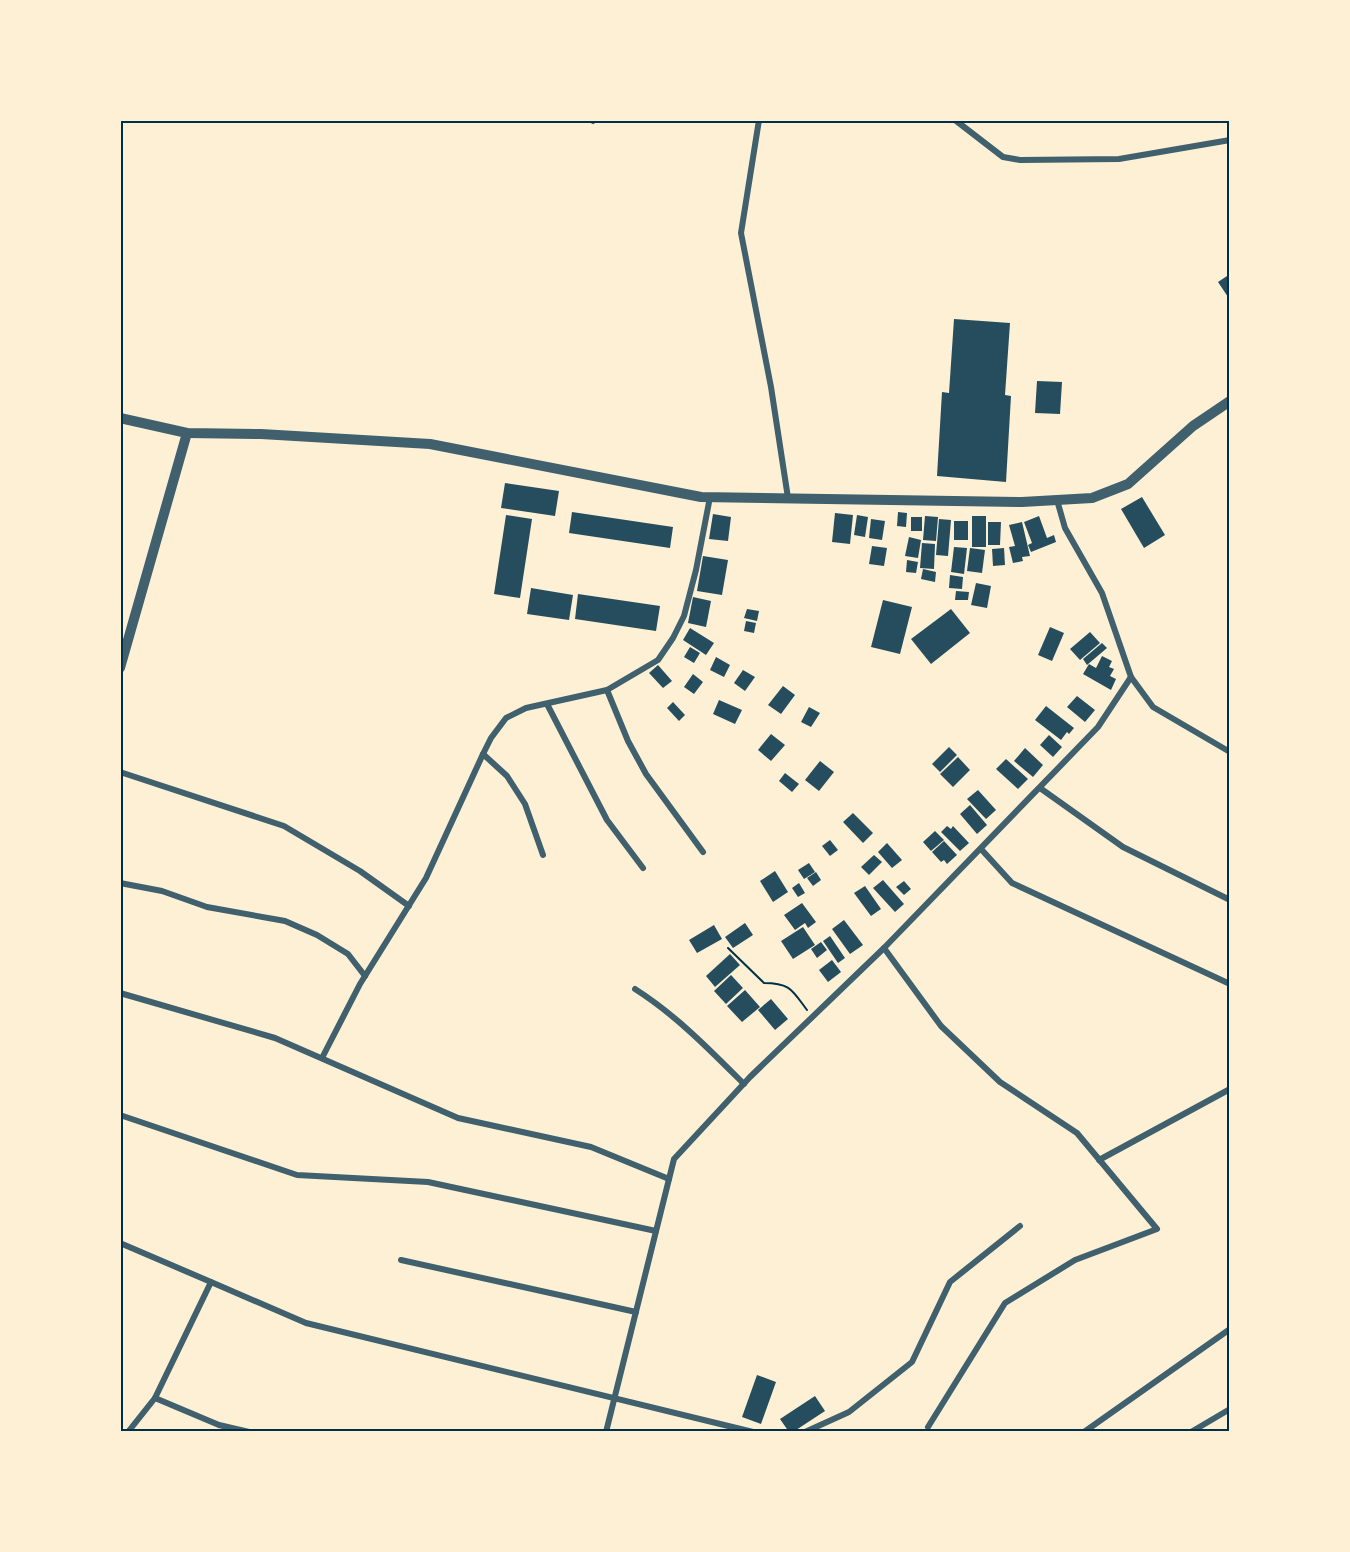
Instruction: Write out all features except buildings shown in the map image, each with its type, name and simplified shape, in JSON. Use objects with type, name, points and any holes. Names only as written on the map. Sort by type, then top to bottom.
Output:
[{"type":"street","points":[[759,120],[741,233],[771,387],[788,498]]},
{"type":"street","points":[[955,120],[1003,157],[1020,160],[1119,159],[1230,140]]},
{"type":"street","points":[[120,418],[187,432],[430,444],[701,497],[1022,502],[1092,498],[1128,484],[1193,426],[1230,401]]},
{"type":"street","points":[[120,669],[187,432]]},
{"type":"street","points":[[322,1058],[365,975],[426,879],[490,738],[506,718],[526,708],[607,690],[658,660],[684,616],[696,570],[710,497]]},
{"type":"street","points":[[1057,500],[1065,528],[1102,593],[1131,677],[1153,707],[1230,752]]},
{"type":"street","points":[[606,1432],[674,1160],[744,1084],[884,948],[1098,727],[1131,677]]},
{"type":"street","points":[[607,690],[628,741],[646,774],[703,852]]},
{"type":"street","points":[[546,704],[607,820],[643,868]]},
{"type":"street","points":[[483,754],[507,776],[525,804],[543,855]]},
{"type":"street","points":[[120,771],[284,826],[360,871],[409,906]]},
{"type":"street","points":[[1040,788],[1123,847],[1230,900]]},
{"type":"street","points":[[981,849],[1012,883],[1230,984]]},
{"type":"street","points":[[120,883],[162,891],[207,907],[285,921],[317,935],[348,954],[365,975]]},
{"type":"street","points":[[884,948],[941,1026],[1000,1082],[1077,1133],[1157,1229],[1075,1260],[1005,1303],[928,1427]]},
{"type":"street","points":[[635,989],[651,999],[703,1042],[744,1084]]},
{"type":"street","points":[[120,993],[275,1038],[458,1118],[591,1147],[669,1179]]},
{"type":"street","points":[[1099,1160],[1230,1089]]},
{"type":"street","points":[[120,1115],[297,1175],[428,1182],[657,1231]]},
{"type":"street","points":[[805,1432],[849,1412],[912,1362],[950,1282],[1020,1226]]},
{"type":"street","points":[[120,1243],[306,1323],[753,1432]]},
{"type":"street","points":[[401,1260],[636,1312]]},
{"type":"street","points":[[128,1432],[155,1398],[211,1282]]},
{"type":"street","points":[[1084,1432],[1230,1329]]},
{"type":"street","points":[[155,1398],[219,1425],[249,1432]]},
{"type":"street","points":[[1191,1432],[1230,1409]]},
{"type":"path","points":[[728,948],[764,983],[781,983],[790,988],[812,1017]]}]
